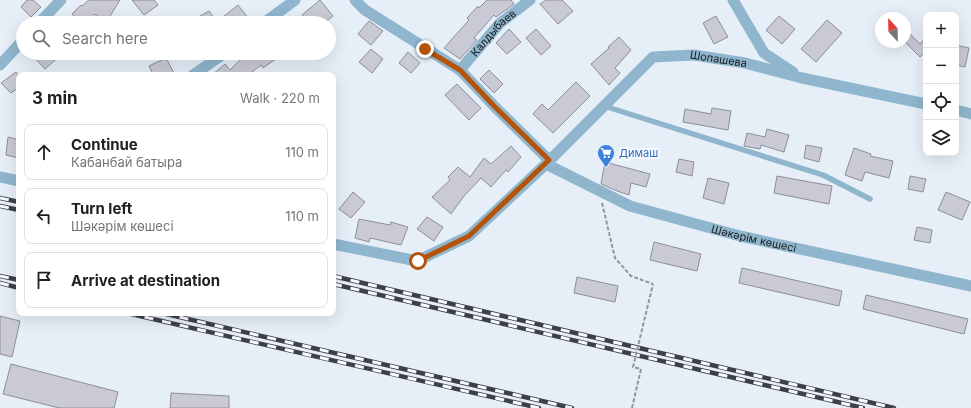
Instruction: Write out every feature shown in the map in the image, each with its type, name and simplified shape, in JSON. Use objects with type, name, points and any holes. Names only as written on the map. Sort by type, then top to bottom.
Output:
[{"type":"street","points":[[45,16],[61,0]]},
{"type":"street","points":[[273,16],[295,0]]},
{"type":"street","name":"Шәкәрім көшесі","points":[[355,0],[365,10],[460,70],[548,162],[630,206],[740,236],[971,285]]},
{"type":"street","name":"Калдыбаев","points":[[460,70],[500,23],[530,0]]},
{"type":"street","points":[[733,0],[764,53],[802,78]]},
{"type":"street","points":[[0,64],[16,47]]},
{"type":"street","name":"Шопашева","points":[[336,245],[418,261],[469,236],[548,162],[654,57],[694,55],[745,63],[802,78],[923,103]]},
{"type":"street","points":[[197,72],[215,60]]},
{"type":"street","points":[[959,111],[971,114]]},
{"type":"street","points":[[0,177],[16,180]]},
{"type":"lane","points":[[604,106],[823,175],[870,199]]},
{"type":"path","points":[[599,190],[615,258],[630,276],[653,284],[633,367],[641,369],[632,408]]},
{"type":"building","points":[[27,0],[33,0],[41,7],[32,16],[30,16],[21,7]]},
{"type":"building","points":[[89,0],[120,0],[110,16],[97,16],[95,14],[93,16],[74,16],[72,14],[81,5],[82,6]]},
{"type":"building","points":[[132,0],[154,0],[158,5],[144,15]]},
{"type":"building","points":[[320,0],[333,16],[303,16]]},
{"type":"building","points":[[487,0],[511,0],[514,4],[496,17],[494,15],[474,38],[477,40],[460,59],[444,48],[469,20],[467,18],[478,6],[479,8]]},
{"type":"building","points":[[546,0],[562,0],[573,11],[558,24],[540,4]]},
{"type":"building","points":[[238,5],[247,16],[224,16]]},
{"type":"building","points":[[209,11],[213,16],[200,16]]},
{"type":"building","points":[[716,16],[728,37],[714,44],[703,23]]},
{"type":"building","points":[[779,16],[795,29],[782,44],[766,30]]},
{"type":"building","points":[[827,20],[842,33],[816,62],[801,49]]},
{"type":"building","points":[[369,21],[383,31],[371,45],[358,34]]},
{"type":"building","points":[[509,29],[521,42],[507,54],[496,43]]},
{"type":"building","points":[[536,29],[551,46],[541,55],[526,38]]},
{"type":"building","points":[[911,35],[920,44],[923,40],[923,54],[920,57],[911,48]]},
{"type":"building","points":[[619,37],[631,50],[615,68],[620,73],[609,85],[591,64]]},
{"type":"building","points":[[959,46],[969,48],[965,67],[959,66]]},
{"type":"building","points":[[371,49],[383,59],[372,73],[359,62]]},
{"type":"building","points":[[408,52],[420,63],[411,73],[399,63]]},
{"type":"building","points":[[37,60],[55,60],[45,69]]},
{"type":"building","points":[[162,60],[167,60],[173,72],[152,72],[149,66]]},
{"type":"building","points":[[240,60],[274,60],[263,68],[261,65],[252,72],[216,72],[225,64],[230,70]]},
{"type":"building","points":[[489,70],[503,84],[494,93],[480,79]]},
{"type":"building","points":[[16,72],[16,89],[11,93],[1,83]]},
{"type":"building","points":[[576,82],[590,96],[553,133],[533,114],[542,104],[548,110]]},
{"type":"building","points":[[457,84],[481,108],[469,120],[445,95]]},
{"type":"building","points":[[712,108],[731,111],[728,130],[683,122],[685,109],[711,114]]},
{"type":"building","points":[[767,129],[789,135],[784,152],[761,145],[760,149],[744,146],[747,133],[765,137]]},
{"type":"building","points":[[8,137],[16,139],[16,157],[6,155]]},
{"type":"building","points":[[806,145],[822,148],[819,162],[804,158]]},
{"type":"building","points":[[511,146],[521,157],[508,172],[506,170],[491,187],[481,178],[464,196],[451,214],[432,197],[450,180],[448,177],[458,167],[470,177],[484,158],[491,164]]},
{"type":"building","points":[[854,148],[871,154],[870,156],[893,161],[889,178],[865,172],[862,181],[845,175]]},
{"type":"building","points":[[679,159],[694,162],[692,176],[676,172]]},
{"type":"building","points":[[605,162],[650,174],[646,187],[631,183],[629,195],[601,184]]},
{"type":"building","points":[[777,176],[832,186],[829,204],[774,193]]},
{"type":"building","points":[[910,176],[926,179],[923,192],[908,189]]},
{"type":"building","points":[[708,178],[729,183],[724,204],[703,198]]},
{"type":"building","points":[[353,192],[365,202],[351,218],[339,209]]},
{"type":"building","points":[[946,192],[970,202],[962,220],[938,210]]},
{"type":"building","points":[[427,217],[443,227],[434,241],[417,229]]},
{"type":"building","points":[[359,219],[390,225],[391,222],[408,227],[401,245],[370,238],[369,242],[355,238]]},
{"type":"building","points":[[917,227],[932,230],[930,243],[914,240]]},
{"type":"building","points":[[654,242],[701,254],[697,271],[650,260]]},
{"type":"building","points":[[742,268],[842,291],[839,306],[739,283]]},
{"type":"building","points":[[577,277],[618,286],[615,302],[574,293]]},
{"type":"building","points":[[866,295],[968,319],[964,334],[863,309]]},
{"type":"building","points":[[0,316],[20,321],[12,357],[0,354]]},
{"type":"building","points":[[11,364],[118,392],[114,408],[59,408],[3,394]]},
{"type":"building","points":[[171,393],[229,396],[229,408],[170,408]]},
{"type":"railway","points":[[0,198],[16,201]]},
{"type":"railway","points":[[0,206],[16,209]]},
{"type":"railway","points":[[0,276],[16,279]]},
{"type":"railway","points":[[336,277],[894,408]]},
{"type":"railway","points":[[0,283],[16,287]]},
{"type":"railway","points":[[336,285],[863,408]]},
{"type":"railway","points":[[140,316],[539,408]]},
{"type":"railway","points":[[175,316],[572,408]]},
{"type":"place","name":"Димаш","points":[[606,168]]},
{"type":"route","points":[[418,261],[469,236],[549,160],[460,70],[425,49]]}]
